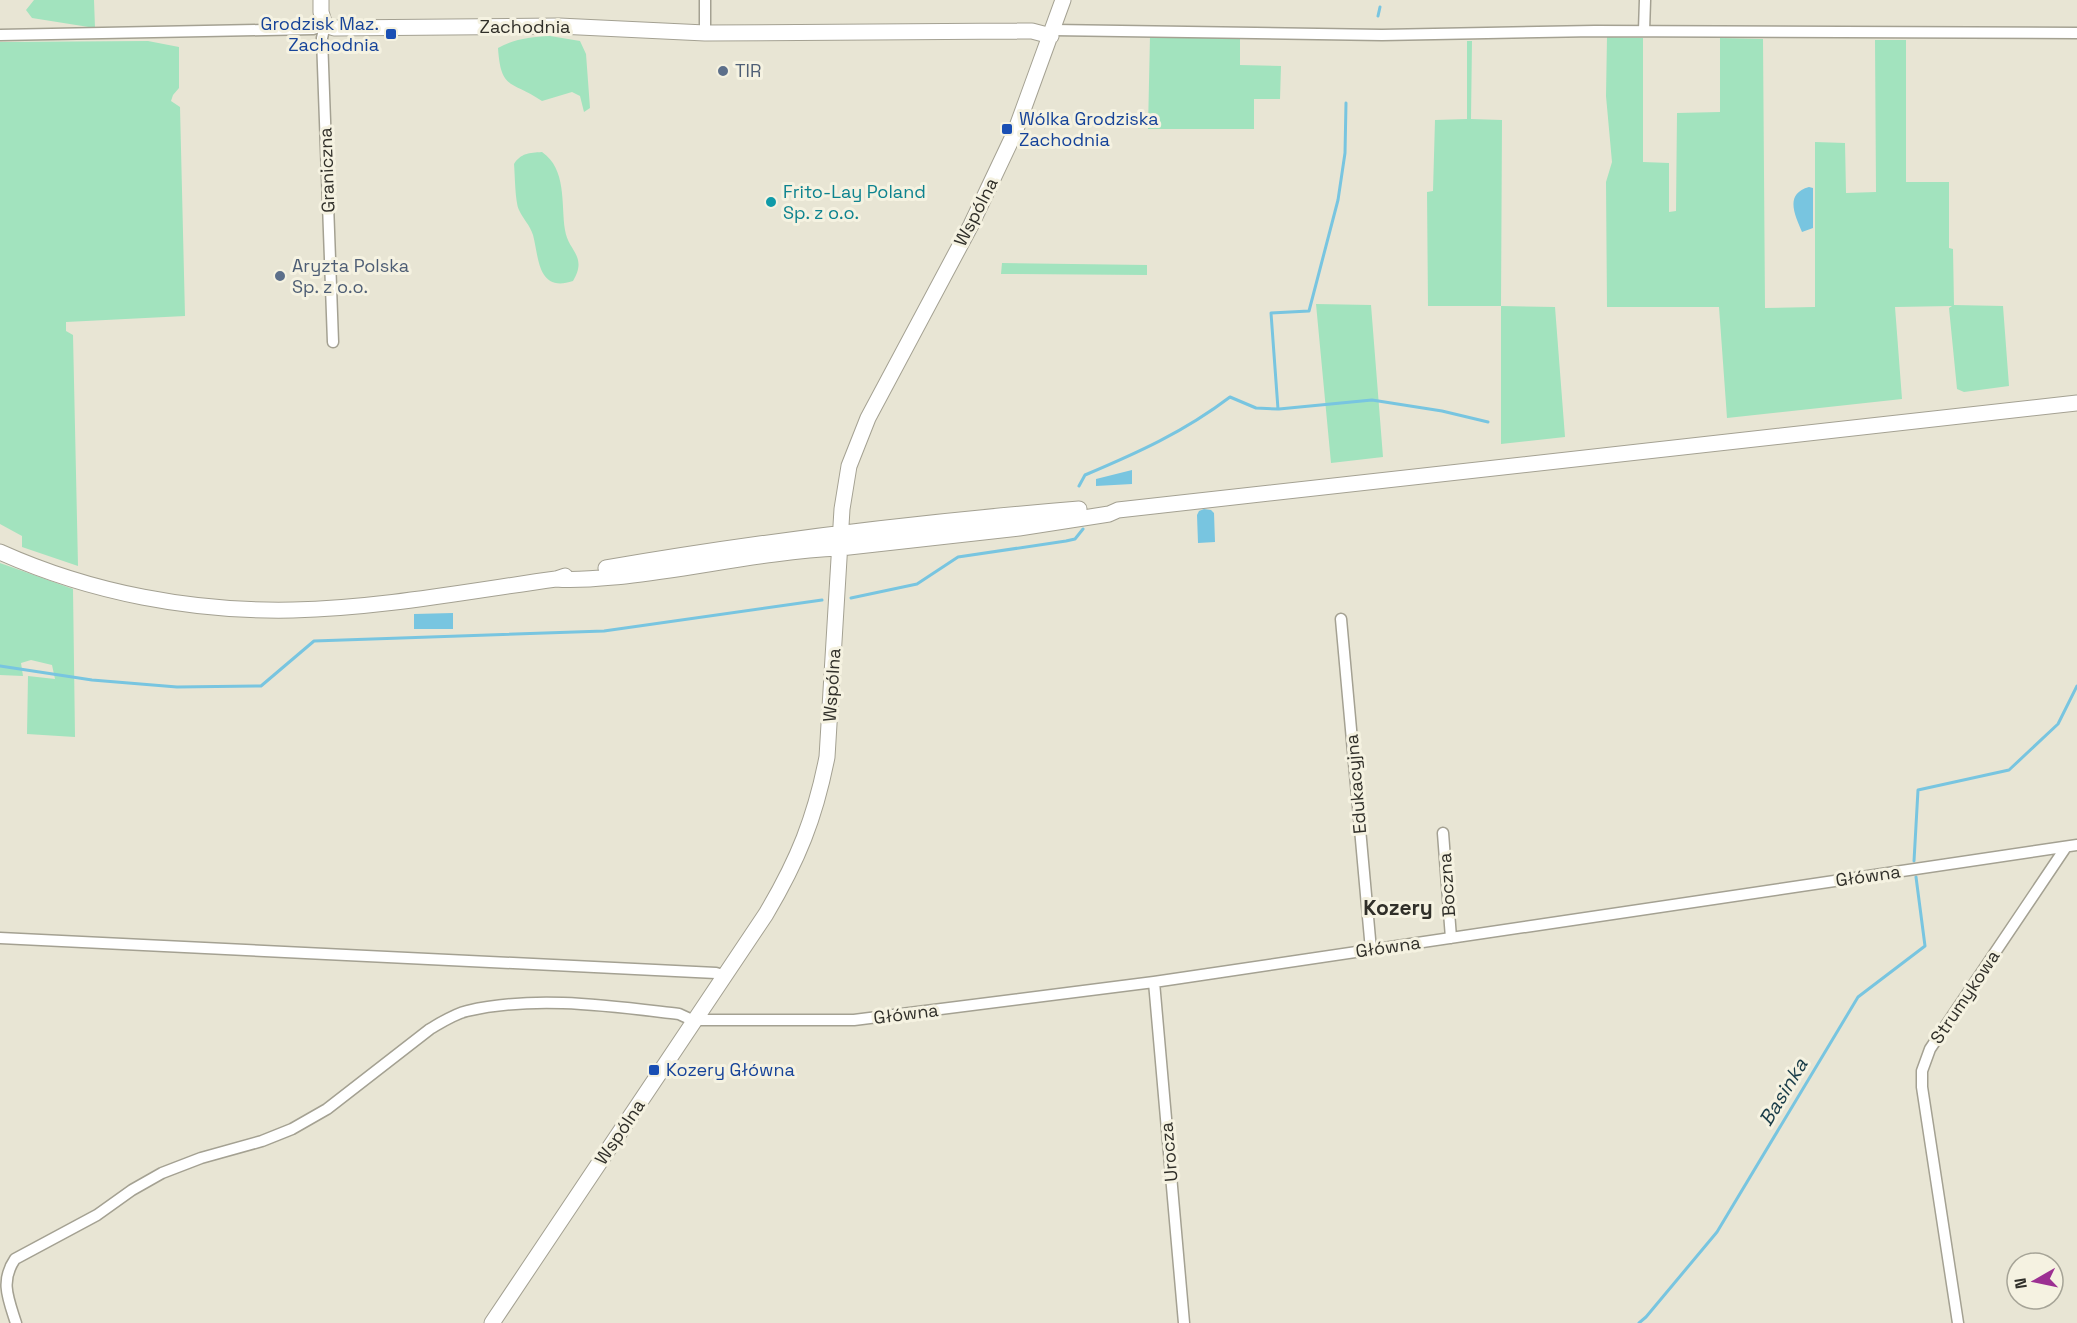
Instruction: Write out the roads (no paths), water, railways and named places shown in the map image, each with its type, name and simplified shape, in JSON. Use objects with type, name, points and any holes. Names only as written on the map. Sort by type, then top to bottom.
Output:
[{"type":"street","name":"Graniczna","points":[[321,0],[321,12],[325,25],[322,38],[333,342]]},
{"type":"street","points":[[705,0],[705,33]]},
{"type":"street","name":"Wspólna","points":[[492,1323],[726,976],[766,914],[799,853],[820,788],[829,727],[840,541],[846,479],[855,448],[879,397],[971,225],[1015,132],[1063,0]]},
{"type":"street","points":[[1644,31],[1645,0]]},
{"type":"street","name":"Zachodnia","points":[[0,35],[314,28],[325,25],[334,28],[559,26],[705,33],[1032,31],[1052,33]]},
{"type":"street","points":[[1052,33],[1378,35],[1644,31],[2077,33]]},
{"type":"street","points":[[0,552],[46,570],[120,592],[194,606],[295,610],[351,606],[556,579],[572,574],[664,558],[840,541],[1018,514],[1108,507],[1118,510],[2077,403]]},
{"type":"street","name":"Edukacyjna","points":[[1341,619],[1371,950]]},
{"type":"street","name":"Boczna","points":[[1443,833],[1451,938]]},
{"type":"street","name":"Główna","points":[[16,1323],[3,1282],[7,1269],[15,1258],[97,1215],[132,1190],[162,1173],[292,1129],[327,1109],[430,1029],[466,1011],[517,1003],[563,1004],[679,1014],[696,1020],[854,1020],[1154,982],[2072,846]]},
{"type":"street","name":"Strumykowa","points":[[1958,1323],[1922,1087],[1922,1071],[1930,1049],[2072,846]]},
{"type":"street","points":[[0,938],[716,973],[726,976]]},
{"type":"street","name":"Urocza","points":[[1154,982],[1184,1323]]},
{"type":"water","points":[[1809,187],[1813,188],[1813,228],[1802,232],[1793,206],[1796,195]]},
{"type":"water","points":[[1132,470],[1132,484],[1096,486],[1096,479]]},
{"type":"water","points":[[1204,509],[1214,513],[1215,542],[1198,543],[1197,515]]},
{"type":"water","points":[[453,613],[453,629],[414,629],[414,614]]},
{"type":"waterway","points":[[1378,16],[1380,7]]},
{"type":"waterway","points":[[1079,486],[1085,475],[1160,441],[1230,397],[1256,408],[1278,409],[1271,313],[1309,311],[1338,200],[1345,153],[1346,103]]},
{"type":"waterway","points":[[1279,409],[1372,400],[1442,411],[1488,422]]},
{"type":"waterway","points":[[851,598],[917,584],[958,557],[1075,539],[1083,529]]},
{"type":"waterway","points":[[0,666],[92,680],[177,687],[261,686],[314,641],[604,631],[822,600]]},
{"type":"waterway","name":"Basinka","points":[[1914,861],[1918,790],[2009,770],[2058,724],[2077,686]]},
{"type":"waterway","name":"Basinka","points":[[1639,1323],[1717,1232],[1858,997],[1925,946],[1916,877]]},
{"type":"place","name":"Grodzisk Maz. Zachodnia","points":[[391,34]]},
{"type":"place","name":"TIR","points":[[723,71]]},
{"type":"place","name":"Wólka Grodziska Zachodnia","points":[[1007,129]]},
{"type":"place","name":"Frito-Lay Poland Sp. z o.o.","points":[[771,202]]},
{"type":"place","name":"Aryzta Polska Sp. z o.o.","points":[[280,276]]},
{"type":"place","name":"Kozery Główna","points":[[654,1070]]},
{"type":"district","name":"Kozery","points":[[1398,908]]}]
